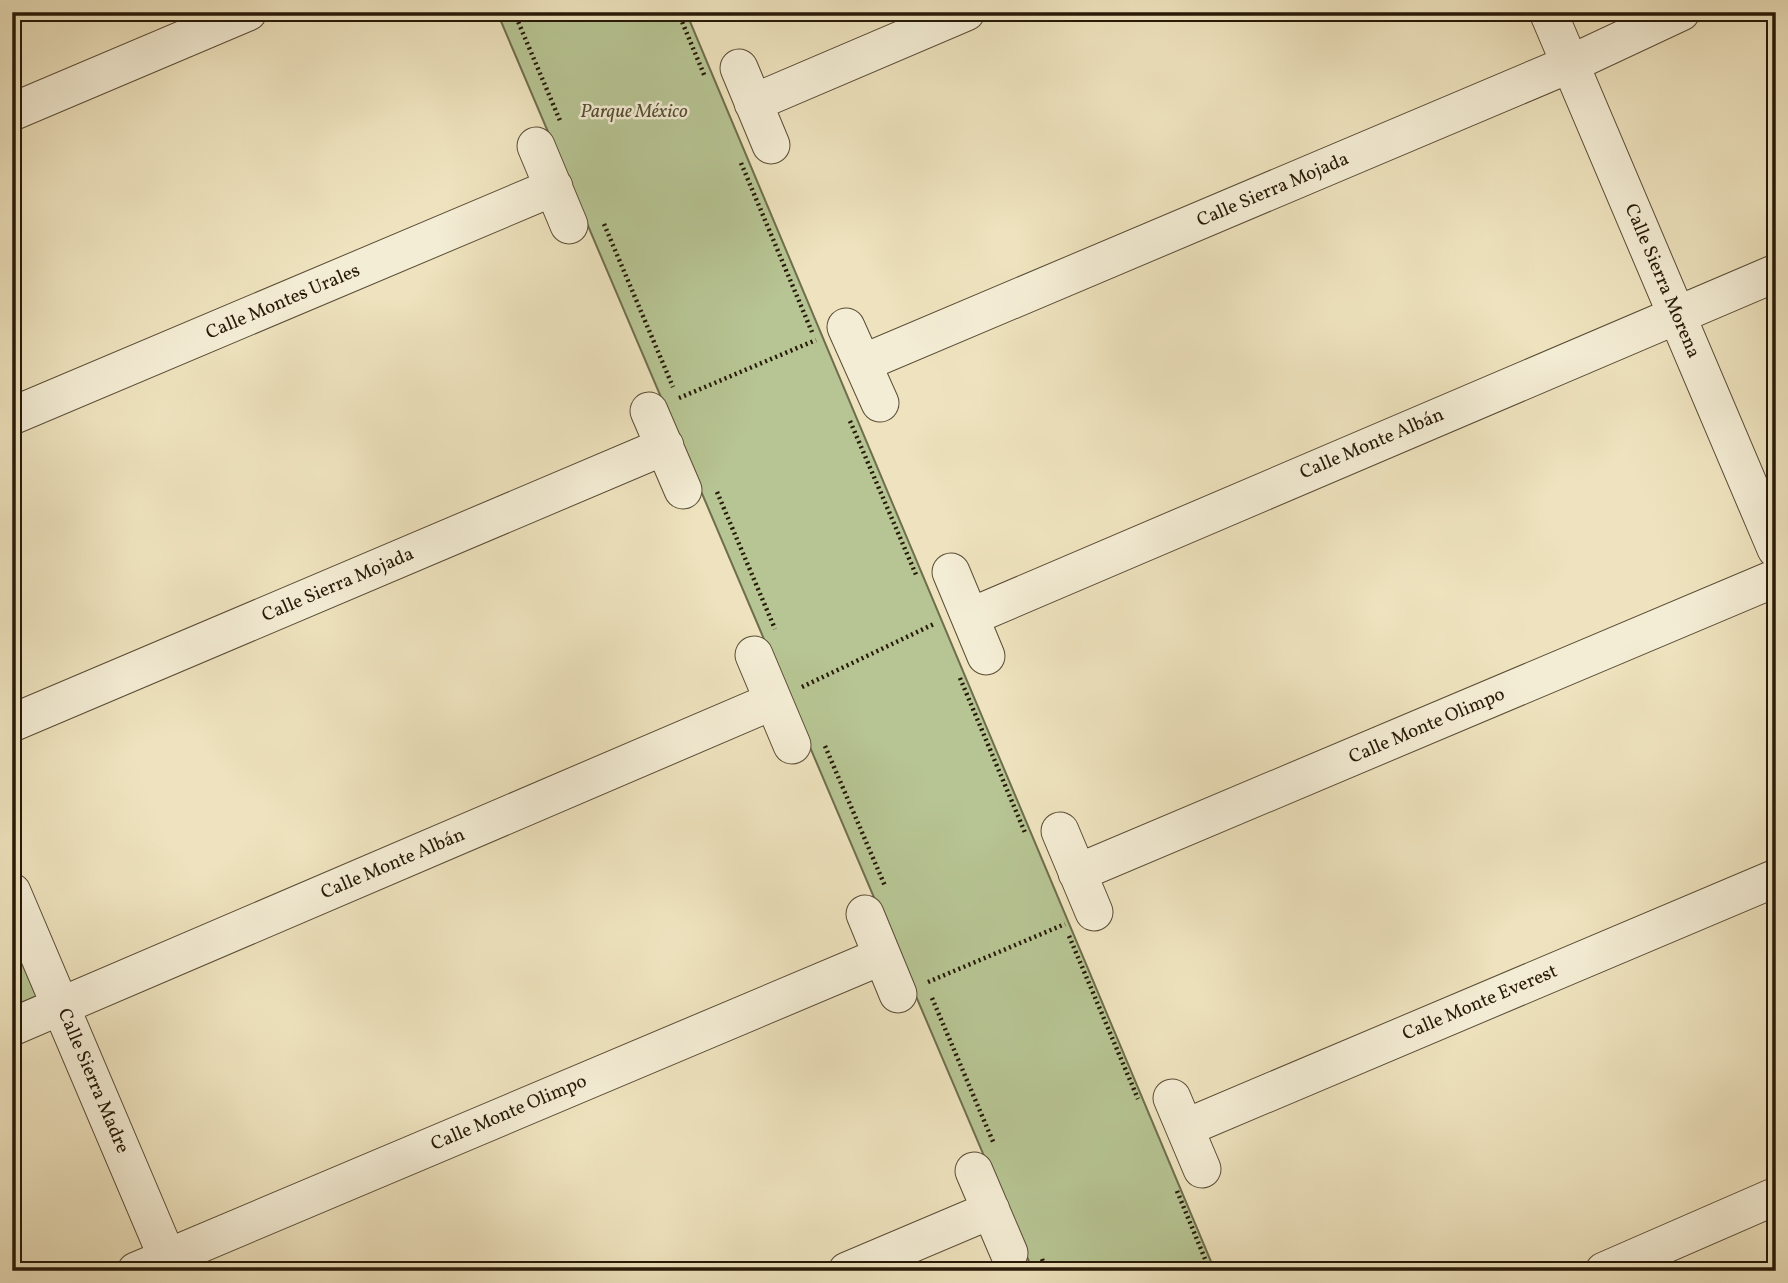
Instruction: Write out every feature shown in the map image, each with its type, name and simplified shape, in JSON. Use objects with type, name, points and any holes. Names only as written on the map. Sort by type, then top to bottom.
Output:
[{"type":"street","points":[[12,112],[248,12]]},
{"type":"street","points":[[753,103],[966,12]]},
{"type":"street","name":"Calle Sierra Morena","points":[[1548,12],[1776,549]]},
{"type":"street","name":"Calle Sierra Mojada","points":[[863,363],[1570,64],[1681,12]]},
{"type":"street","points":[[739,68],[771,145]]},
{"type":"street","points":[[536,146],[569,225]]},
{"type":"street","name":"Calle Montes Urales","points":[[12,416],[554,187]]},
{"type":"street","name":"Calle Monte Albán","points":[[968,612],[1776,273]]},
{"type":"street","points":[[846,327],[880,403]]},
{"type":"street","points":[[649,411],[683,490]]},
{"type":"street","name":"Calle Sierra Mojada","points":[[12,723],[665,446]]},
{"type":"street","points":[[951,572],[986,656]]},
{"type":"street","name":"Calle Monte Olimpo","points":[[1077,873],[1776,578]]},
{"type":"street","points":[[754,655],[792,745]]},
{"type":"street","name":"Calle Monte Albán","points":[[12,1027],[773,701]]},
{"type":"street","points":[[1060,831],[1094,912]]},
{"type":"street","name":"Calle Monte Everest","points":[[1202,1169],[1178,1113],[1776,878]]},
{"type":"street","name":"Calle Sierra Madre","points":[[12,892],[61,1006],[159,1266]]},
{"type":"street","points":[[865,914],[898,994]]},
{"type":"street","name":"Calle Monte Olimpo","points":[[159,1266],[882,956]]},
{"type":"street","points":[[974,1171],[1009,1253]]},
{"type":"street","points":[[1604,1271],[1776,1196]]},
{"type":"street","points":[[847,1271],[991,1210]]},
{"type":"path","points":[[649,411],[846,327]]},
{"type":"path","points":[[773,701],[968,612]]},
{"type":"path","points":[[898,994],[1094,912]]},
{"type":"green space","name":"Parque México","points":[[497,12],[686,12],[1215,1271],[1033,1271]]},
{"type":"green space","points":[[12,937],[37,996],[12,1007]]}]
